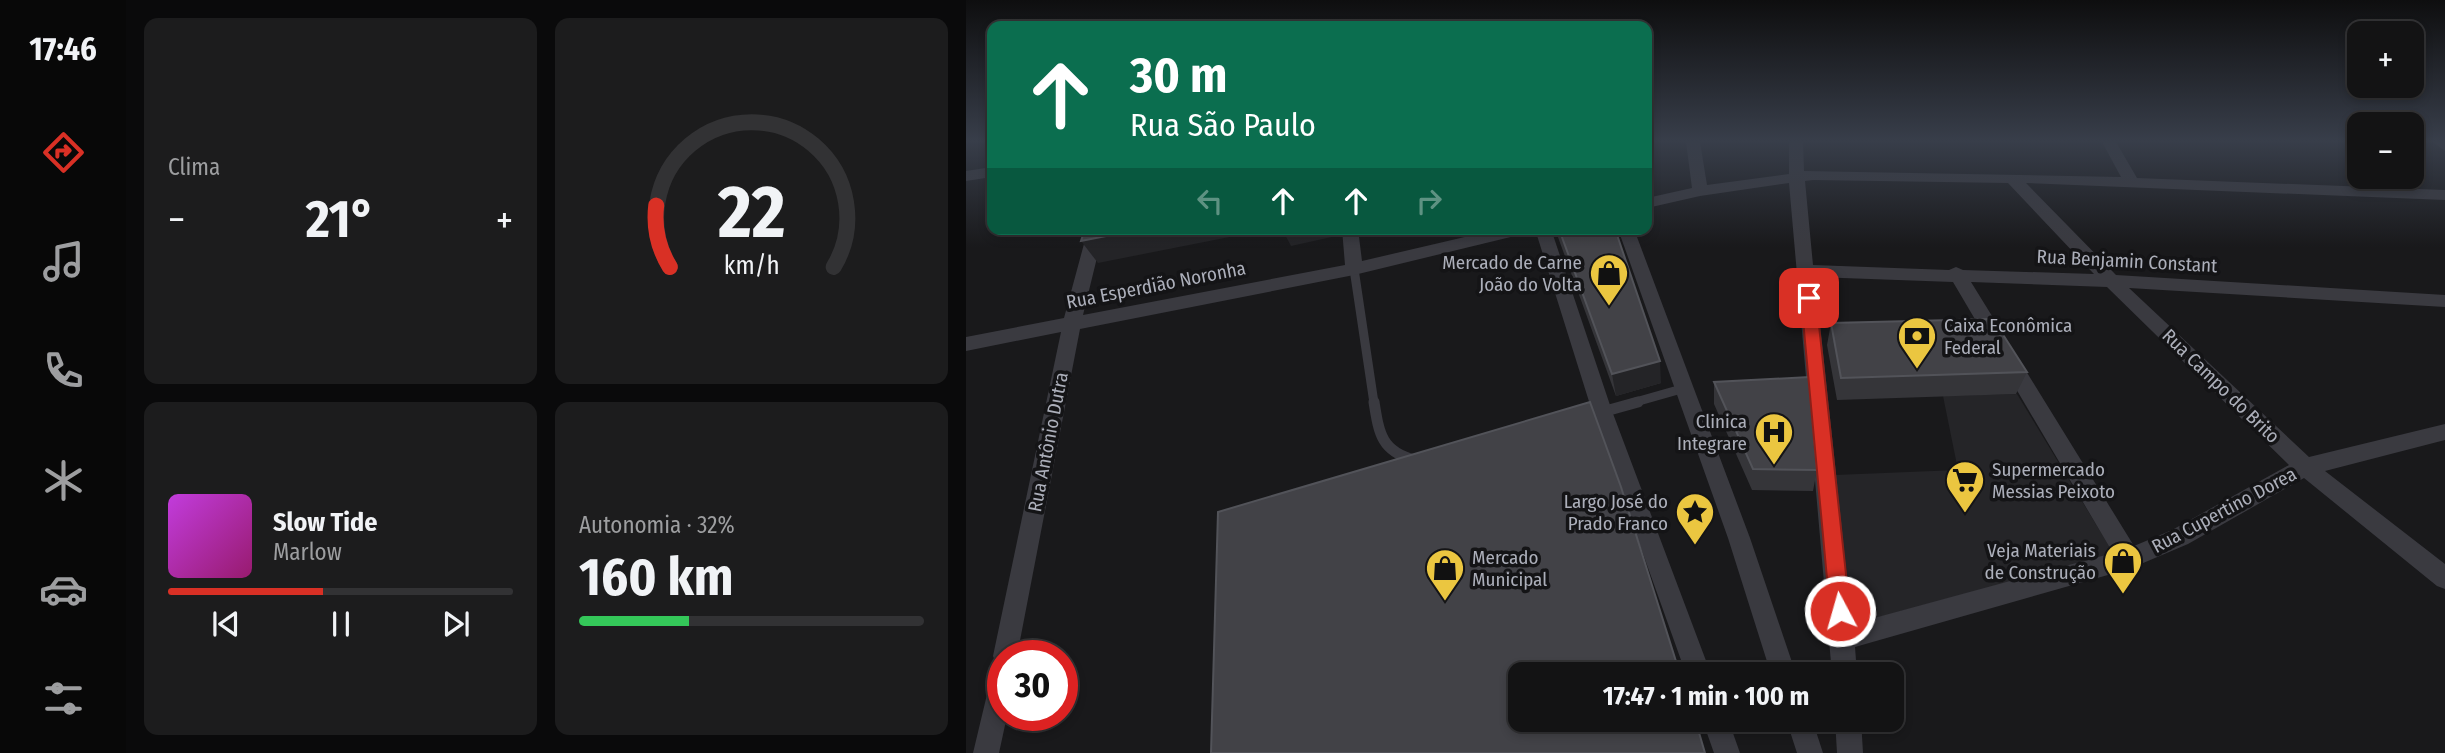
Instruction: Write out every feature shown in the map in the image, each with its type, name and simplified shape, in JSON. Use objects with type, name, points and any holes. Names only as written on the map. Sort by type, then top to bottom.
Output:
[{"type":"street","points":[[1698,177],[1700,191]]},
{"type":"street","points":[[1652,202],[1700,191],[1790,177]]},
{"type":"street","points":[[1797,177],[1844,662]]},
{"type":"street","points":[[1920,177],[2131,182],[2445,195]]},
{"type":"street","points":[[2128,177],[2131,182]]},
{"type":"street","name":"Rua Campo do Brito","points":[[2012,178],[2111,281],[2305,467],[2445,578]]},
{"type":"street","name":"Rua Antônio Dutra","points":[[1008,640],[1072,322],[1094,235]]},
{"type":"street","points":[[1351,235],[1354,269],[1498,235]]},
{"type":"street","points":[[1546,235],[1595,413],[1694,662]]},
{"type":"street","points":[[1628,235],[1685,388],[1780,662]]},
{"type":"street","name":"Rua Esperdião Noronha","points":[[966,344],[1354,269]]},
{"type":"street","name":"Rua Benjamin Constant","points":[[1806,271],[1956,273],[2445,301]]},
{"type":"street","points":[[1956,273],[2129,559]]},
{"type":"street","name":"Rua Cupertino Dorea","points":[[1843,638],[2129,559],[2180,537],[2305,467],[2445,432]]},
{"type":"street","points":[[986,753],[991,731]]},
{"type":"street","points":[[1720,732],[1727,753]]},
{"type":"street","points":[[1803,732],[1810,753]]},
{"type":"street","points":[[1849,732],[1850,753]]},
{"type":"lane","points":[[1354,269],[1379,434],[1396,455],[1414,460]]},
{"type":"lane","points":[[1595,413],[1685,388]]},
{"type":"lane","points":[[1389,467],[1427,458]]},
{"type":"shaded area","name":"Supermercado Messias Peixoto","points":[[2017,394],[2114,554],[1853,624],[1835,475],[1958,470],[1943,396]]},
{"type":"building","points":[[1083,235],[1112,235],[1081,241]]},
{"type":"building","name":"Mercado de Carne João do Volta","points":[[1561,235],[1617,235],[1660,361],[1612,374]]},
{"type":"building","points":[[1993,319],[2027,372],[1841,378],[1831,323]]},
{"type":"building","points":[[1809,377],[1817,470],[1753,469],[1714,382]]},
{"type":"building","name":"Mercado Municipal","points":[[1590,402],[1621,487],[1676,662],[1508,662],[1508,732],[1699,732],[1705,753],[1211,753],[1218,512]]},
{"type":"place","name":"Mercado de Carne João do Volta","points":[[1609,307]]},
{"type":"place","name":"Caixa Econômica Federal","points":[[1917,370]]},
{"type":"place","name":"Clinica Integrare","points":[[1774,466]]},
{"type":"place","name":"Supermercado Messias Peixoto","points":[[1965,514]]},
{"type":"place","name":"Largo José do Prado Franco","points":[[1695,546]]},
{"type":"place","name":"Veja Materiais de Construção","points":[[2123,595]]},
{"type":"place","name":"Mercado Municipal","points":[[1445,602]]},
{"type":"route","points":[[1809,298],[1840,611]]}]
